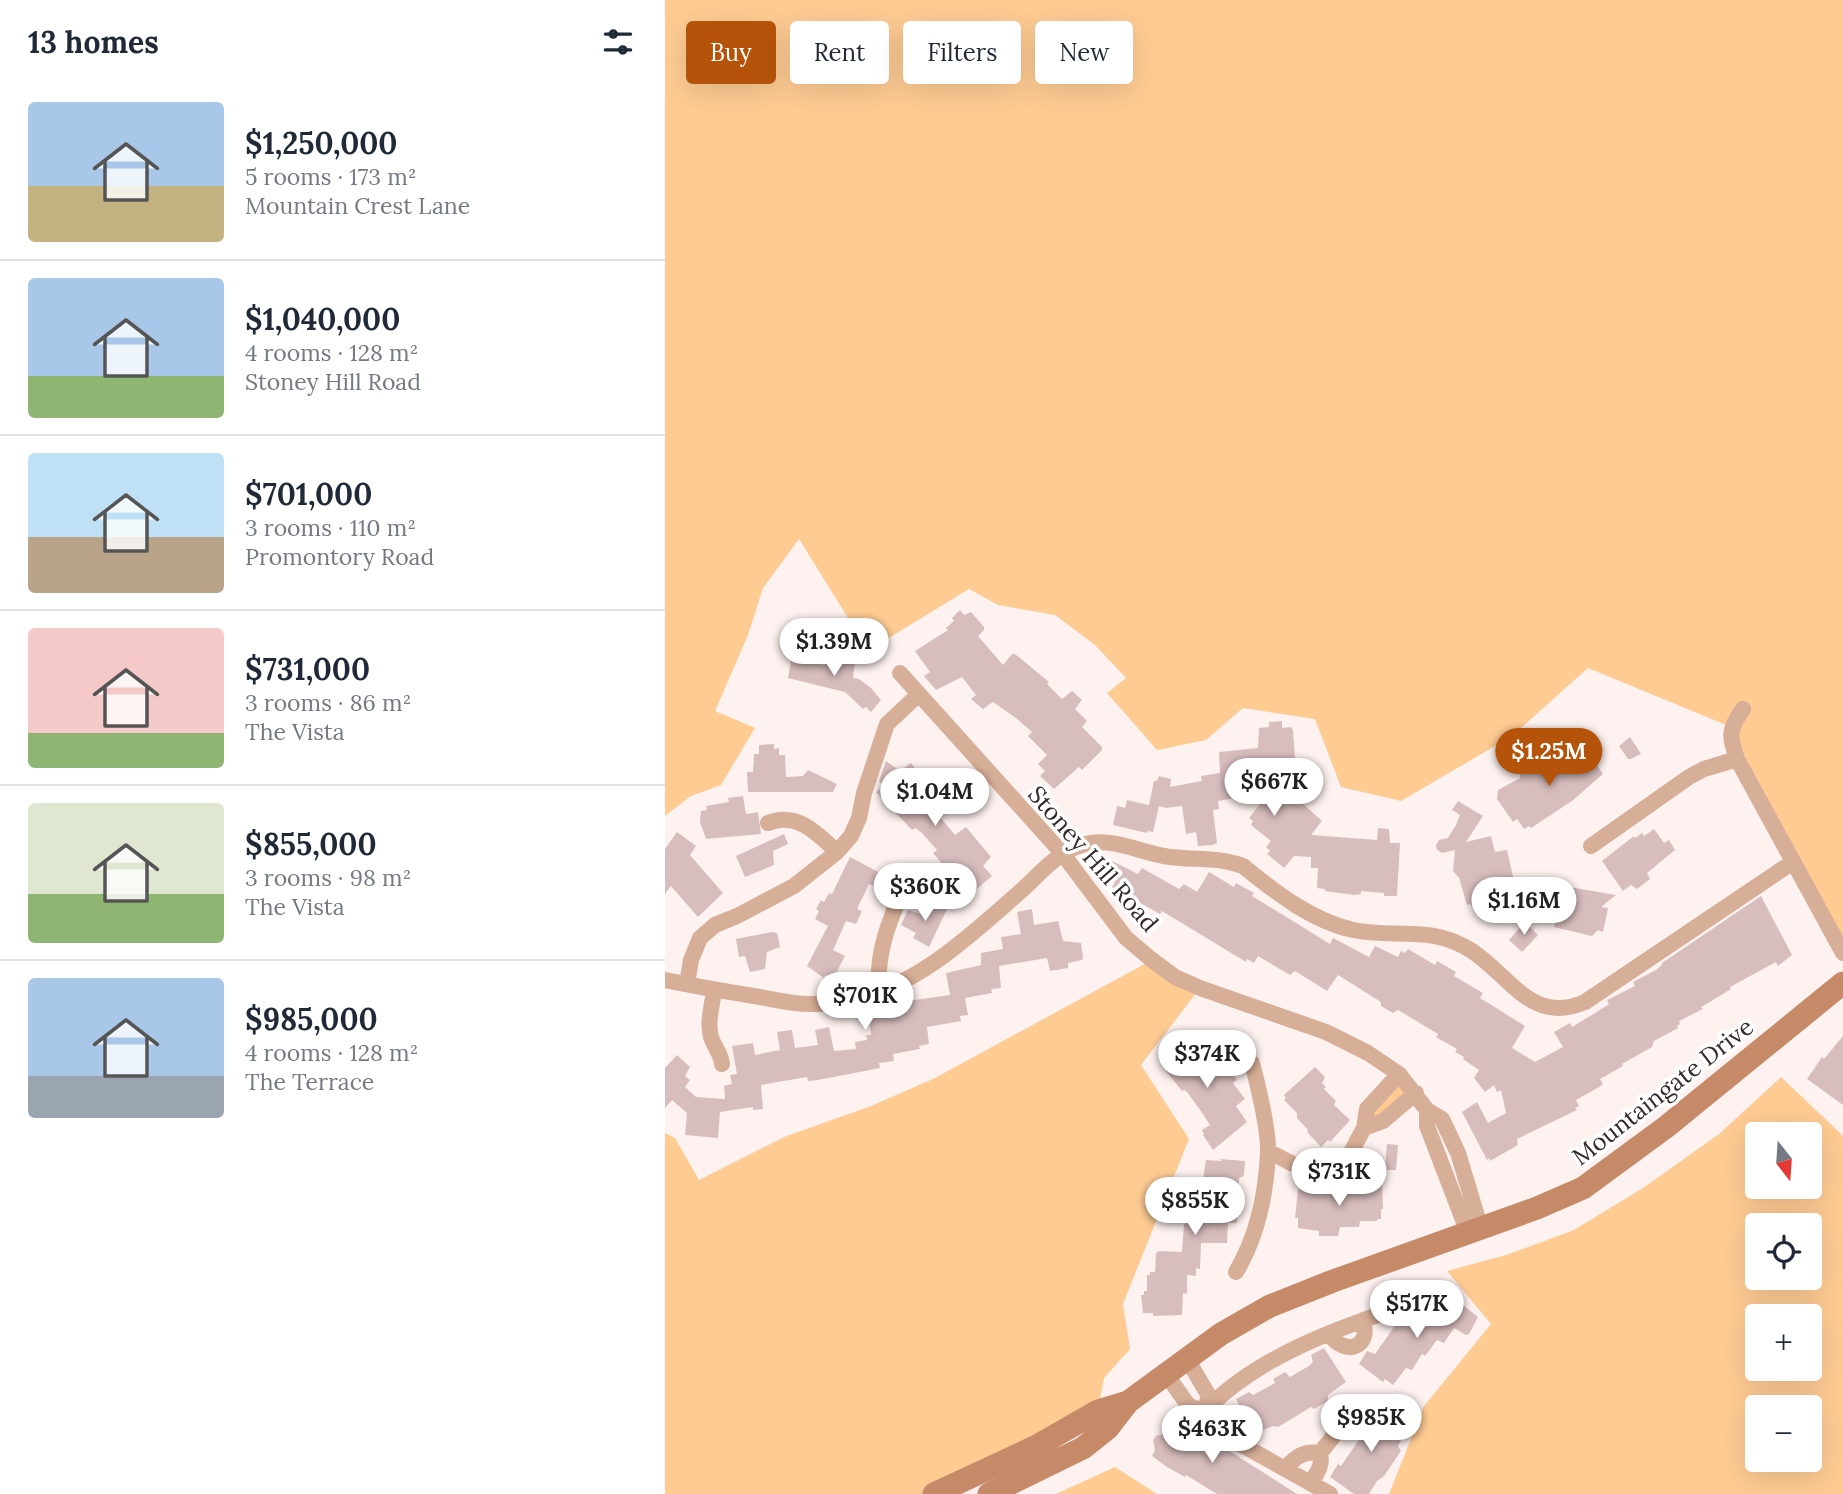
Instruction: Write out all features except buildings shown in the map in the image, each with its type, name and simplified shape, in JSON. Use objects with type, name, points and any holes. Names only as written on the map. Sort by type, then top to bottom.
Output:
[{"type":"street","name":"Stoney Hill Road","points":[[900,673],[1062,853],[1126,938],[1175,977],[1223,997],[1326,1032],[1369,1053],[1399,1074],[1427,1110],[1442,1119],[1458,1153],[1475,1231]]},
{"type":"street","points":[[687,984],[691,960],[700,938],[715,925],[794,886],[837,852],[851,836],[859,818],[864,793],[887,724],[918,695]]},
{"type":"street","points":[[1742,709],[1731,727],[1730,737],[1737,758],[1843,953]]},
{"type":"street","points":[[1591,846],[1689,777],[1737,758]]},
{"type":"street","points":[[768,823],[778,819],[799,822],[812,829],[837,852]]},
{"type":"street","points":[[665,980],[714,991],[811,1004],[879,991],[930,966],[1023,890],[1062,853],[1080,845],[1098,842],[1161,856],[1219,859],[1243,866],[1305,911],[1324,921],[1353,930],[1442,937],[1482,958],[1532,1002],[1556,1009],[1574,1007],[1585,1002],[1793,862]]},
{"type":"street","points":[[879,991],[880,961],[886,928],[905,887]]},
{"type":"street","name":"Mountaingate Drive","points":[[989,1494],[1083,1448],[1108,1429],[1128,1402],[1221,1334],[1270,1306],[1537,1208],[1583,1188],[1666,1127],[1843,983]]},
{"type":"street","points":[[714,991],[710,1028],[722,1064]]},
{"type":"street","points":[[1236,1272],[1246,1255],[1258,1221],[1268,1151],[1252,1063]]},
{"type":"street","points":[[1268,1151],[1311,1174],[1326,1174],[1350,1154],[1364,1128],[1367,1110],[1399,1074]]},
{"type":"street","points":[[1364,1128],[1383,1121],[1416,1093]]},
{"type":"street","name":"Stoney Hill Road","points":[[1427,1110],[1427,1126],[1475,1231]]},
{"type":"street","points":[[1441,1159],[1458,1153]]},
{"type":"street","points":[[1204,1412],[1223,1392],[1291,1352],[1363,1320],[1429,1298]]},
{"type":"street","points":[[1187,1359],[1209,1396],[1204,1412]]},
{"type":"street","points":[[1166,1374],[1188,1405],[1204,1412],[1224,1436],[1330,1494]]},
{"type":"street","name":"Mountaingate Drive","points":[[934,1494],[1037,1446],[1098,1411],[1128,1402]]},
{"type":"street","points":[[1320,1453],[1360,1403]]},
{"type":"street","points":[[1286,1468],[1295,1457],[1306,1453],[1320,1453]]},
{"type":"street","points":[[1311,1482],[1320,1468],[1320,1453]]},
{"type":"shaded area","points":[[665,0],[1843,0],[1843,953],[1737,759],[1731,727],[1588,668],[1512,736],[1401,801],[1341,787],[1315,719],[1243,708],[1206,740],[1157,750],[1107,693],[1126,678],[1095,645],[1055,615],[998,605],[969,589],[887,639],[866,647],[799,539],[763,588],[748,635],[715,711],[755,728],[721,785],[691,796],[665,816]]},
{"type":"shaded area","points":[[1152,960],[1200,988],[1141,1065],[1189,1139],[1123,1304],[1130,1349],[1104,1378],[1098,1411],[934,1494],[665,1494],[665,1133],[675,1138],[699,1180],[784,1137],[871,1106],[935,1078]]},
{"type":"shaded area","points":[[1399,1074],[1416,1093],[1364,1128],[1367,1109]]},
{"type":"shaded area","points":[[1781,1077],[1843,1136],[1843,1494],[1389,1494],[1424,1406],[1491,1324],[1447,1271],[1506,1255],[1574,1230],[1643,1188],[1719,1134]]},
{"type":"shaded area","points":[[1115,1467],[1157,1494],[1056,1494]]}]
